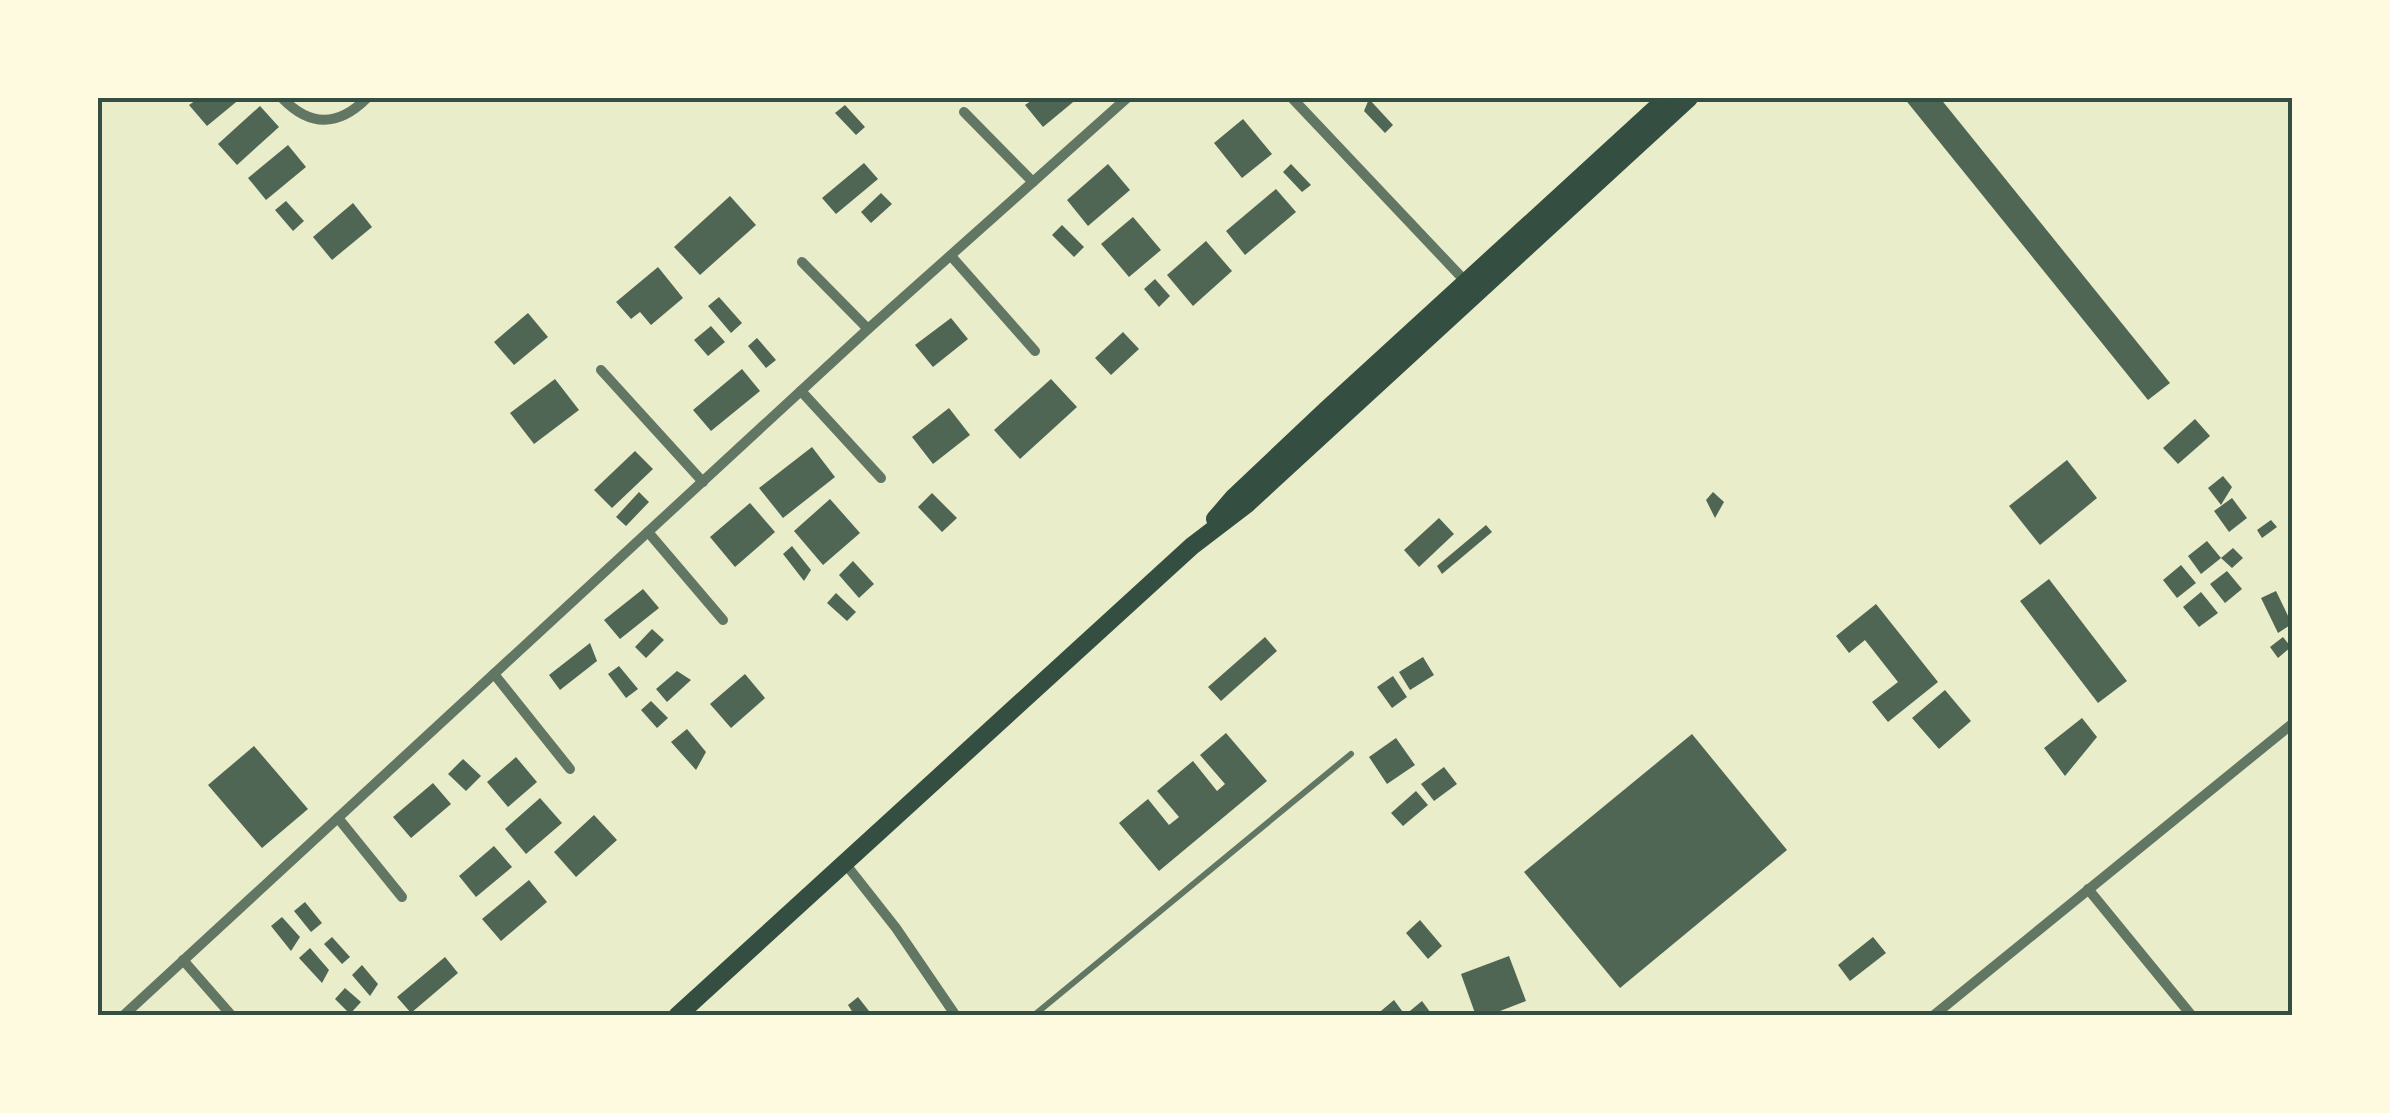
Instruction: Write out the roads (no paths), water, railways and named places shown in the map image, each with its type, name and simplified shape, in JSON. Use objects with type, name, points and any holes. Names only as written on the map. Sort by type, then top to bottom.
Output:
[{"type":"main road","points":[[677,1016],[1192,546],[1247,504],[1667,98]]},
{"type":"main road","points":[[1472,289],[1689,98]]},
{"type":"street","points":[[282,98],[306,118],[324,121],[343,115],[367,98]]},
{"type":"street","points":[[123,1016],[868,329],[1127,98]]},
{"type":"street","points":[[1292,98],[1472,289]]},
{"type":"street","points":[[964,112],[1033,182]]},
{"type":"street","points":[[951,256],[1035,350]]},
{"type":"street","points":[[802,262],[868,329]]},
{"type":"street","points":[[600,370],[703,482]]},
{"type":"street","points":[[801,391],[881,478]]},
{"type":"street","points":[[648,532],[723,620]]},
{"type":"street","points":[[494,674],[570,770]]},
{"type":"street","points":[[1933,1016],[2292,724]]},
{"type":"street","points":[[338,818],[402,897]]},
{"type":"street","points":[[844,862],[896,928],[956,1016]]},
{"type":"street","points":[[2088,889],[2192,1016]]},
{"type":"street","points":[[183,960],[232,1016]]},
{"type":"lane","points":[[1033,1016],[1351,754]]}]
